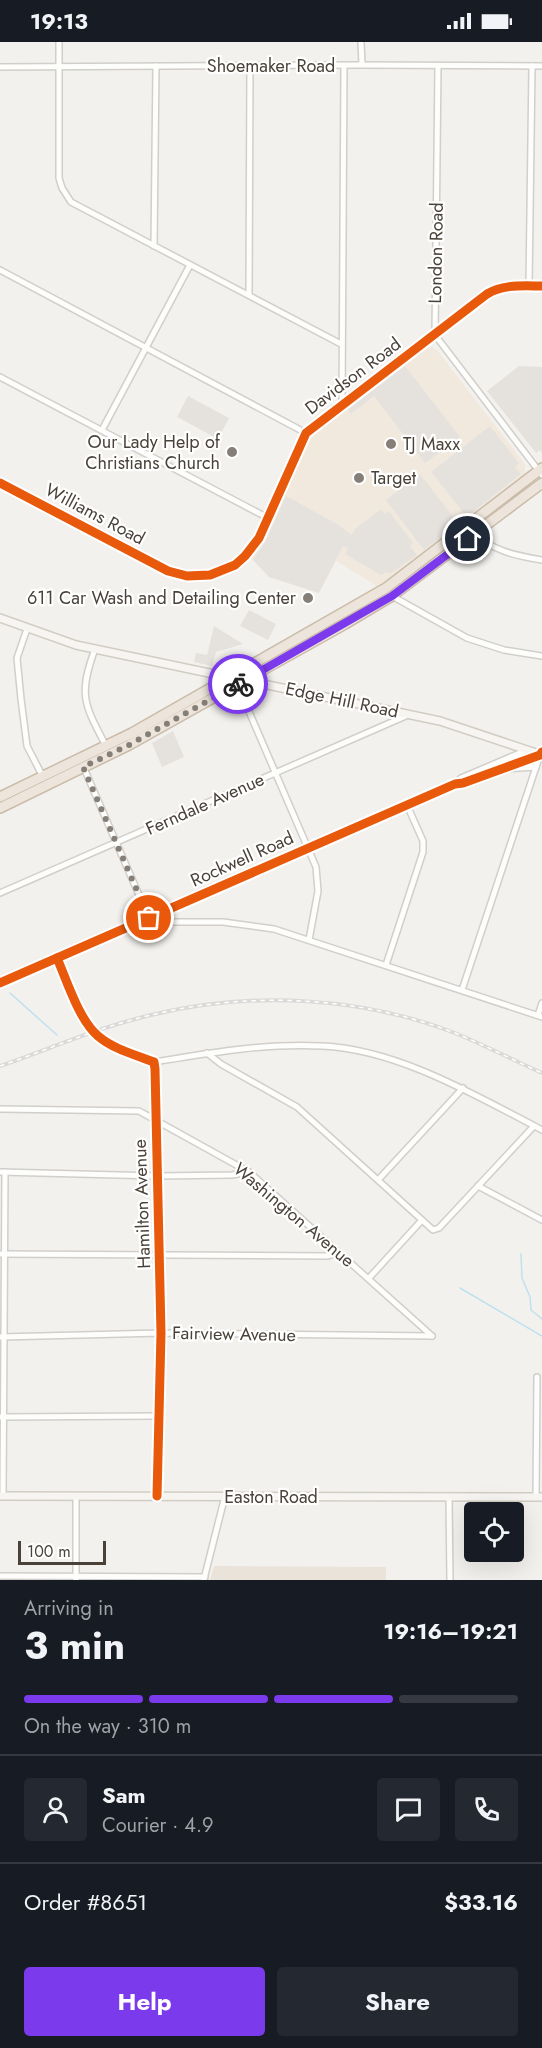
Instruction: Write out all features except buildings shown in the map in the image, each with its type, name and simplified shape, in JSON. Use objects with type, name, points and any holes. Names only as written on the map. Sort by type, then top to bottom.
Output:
[{"type":"highway","points":[[81,763],[106,746],[343,614],[388,592],[468,524],[541,471]]},
{"type":"highway","points":[[0,808],[44,781],[192,710],[388,592],[475,534],[542,483]]},
{"type":"highway","points":[[0,797],[44,781]]},
{"type":"street","points":[[59,42],[59,178],[71,202],[341,344]]},
{"type":"street","points":[[361,42],[362,65]]},
{"type":"street","points":[[154,246],[156,66]]},
{"type":"street","points":[[342,405],[344,66]]},
{"type":"street","name":"London Road","points":[[435,335],[438,66]]},
{"type":"street","points":[[529,286],[532,66]]},
{"type":"street","name":"Shoemaker Road","points":[[0,67],[542,66]]},
{"type":"street","points":[[249,295],[250,67]]},
{"type":"street","points":[[102,430],[190,265]]},
{"type":"street","points":[[0,270],[306,433]]},
{"type":"street","name":"Davidson Road","points":[[175,574],[210,575],[234,565],[253,547],[306,433],[487,294],[497,288],[542,286]]},
{"type":"street","points":[[435,335],[541,471]]},
{"type":"street","points":[[0,376],[268,518]]},
{"type":"street","name":"Williams Road","points":[[0,483],[175,574]]},
{"type":"street","points":[[468,524],[486,543],[518,556],[542,560]]},
{"type":"street","points":[[388,592],[397,600],[467,638],[504,650],[542,656]]},
{"type":"street","name":"Edge Hill Road","points":[[0,618],[27,629],[95,649],[440,721],[541,754]]},
{"type":"street","points":[[27,629],[18,658],[21,699],[27,746],[44,781]]},
{"type":"street","points":[[95,649],[84,684],[85,698],[91,717],[106,746]]},
{"type":"street","points":[[244,700],[316,867],[318,891],[309,940]]},
{"type":"street","name":"Ferndale Avenue","points":[[0,893],[409,714]]},
{"type":"street","name":"Rockwell Road","points":[[455,784],[461,778],[527,750]]},
{"type":"street","points":[[462,990],[541,754]]},
{"type":"street","name":"Rockwell Road","points":[[0,982],[455,784],[541,754]]},
{"type":"street","points":[[81,763],[149,918],[170,922],[223,922],[274,929],[540,1016],[542,1003]]},
{"type":"street","name":"Rockwell Road","points":[[498,770],[536,768]]},
{"type":"street","points":[[386,965],[423,852],[423,841],[407,805]]},
{"type":"street","points":[[57,958],[87,1024],[97,1035],[115,1046],[154,1062],[207,1053],[279,1046],[322,1046],[353,1050],[397,1062],[463,1088],[542,1130]]},
{"type":"street","points":[[207,1053],[221,1064],[297,1107],[436,1230],[534,1126]]},
{"type":"street","name":"Hamilton Avenue","points":[[154,1062],[161,1254],[157,1496]]},
{"type":"street","points":[[378,1180],[463,1088]]},
{"type":"street","name":"Washington Avenue","points":[[0,1109],[134,1109],[156,1120],[249,1172],[432,1336]]},
{"type":"street","points":[[2,1496],[2,1172],[158,1176],[232,1175],[249,1172]]},
{"type":"street","points":[[478,1186],[542,1220]]},
{"type":"street","points":[[369,1278],[422,1220]]},
{"type":"street","points":[[2,1254],[328,1256],[339,1252]]},
{"type":"street","name":"Fairview Avenue","points":[[2,1337],[161,1333],[432,1336]]},
{"type":"street","points":[[537,1377],[539,1497]]},
{"type":"street","points":[[2,1417],[158,1416]]},
{"type":"street","name":"Easton Road","points":[[2,1496],[539,1497]]},
{"type":"street","points":[[0,1576],[204,1579],[225,1496]]},
{"type":"street","points":[[76,1497],[76,1578]]},
{"type":"street","points":[[449,1497],[450,1580]]},
{"type":"shaded area","points":[[432,347],[437,350],[525,464],[525,473],[378,587],[336,561],[319,593],[269,577],[251,558],[264,541],[304,445],[312,435],[424,349]]},
{"type":"shaded area","points":[[405,366],[460,437],[425,463],[374,396],[351,414],[348,409]]},
{"type":"shaded area","points":[[519,366],[542,367],[542,453],[540,450],[536,453],[487,391]]},
{"type":"shaded area","points":[[188,396],[229,418],[218,439],[177,417]]},
{"type":"shaded area","points":[[490,426],[519,463],[515,467],[521,474],[467,517],[431,472]]},
{"type":"shaded area","points":[[420,474],[459,524],[424,550],[386,500]]},
{"type":"shaded area","points":[[286,496],[339,525],[351,535],[355,529],[381,509],[385,514],[389,511],[413,543],[410,546],[417,555],[390,574],[387,572],[381,575],[345,554],[348,548],[343,546],[319,593],[269,577],[253,560],[265,542]]},
{"type":"shaded area","points":[[249,610],[276,624],[268,640],[240,626]]},
{"type":"shaded area","points":[[214,626],[243,644],[216,652],[212,666],[194,662],[196,653],[207,655]]},
{"type":"shaded area","points":[[173,731],[184,757],[162,767],[152,743]]},
{"type":"shaded area","points":[[214,1566],[386,1567],[386,1580],[210,1580]]},
{"type":"waterway","points":[[10,993],[57,1035]]},
{"type":"waterway","points":[[521,1254],[522,1278],[530,1297],[531,1310],[542,1319]]},
{"type":"waterway","points":[[460,1288],[542,1336]]},
{"type":"railway","points":[[0,1066],[94,1032],[151,1015],[189,1007],[265,1000],[304,1001],[381,1011],[455,1033],[542,1073]]},
{"type":"cycle path","points":[[0,483],[168,571],[187,576],[210,575],[235,565],[259,538],[306,433],[487,294],[507,287],[542,286]]},
{"type":"cycle path","points":[[0,983],[455,784],[540,755],[542,752]]},
{"type":"cycle path","points":[[57,958],[74,1000],[91,1029],[111,1045],[154,1062],[161,1333],[157,1496]]},
{"type":"way so far","points":[[149,918],[83,767],[129,745],[238,684]]},
{"type":"place","name":"TJ Maxx","points":[[391,444]]},
{"type":"place","name":"Our Lady Help of Christians Church","points":[[232,452]]},
{"type":"place","name":"Target","points":[[359,478]]},
{"type":"place","name":"611 Car Wash and Detailing Center","points":[[308,598]]},
{"type":"route","points":[[238,684],[392,596],[468,539]]}]
